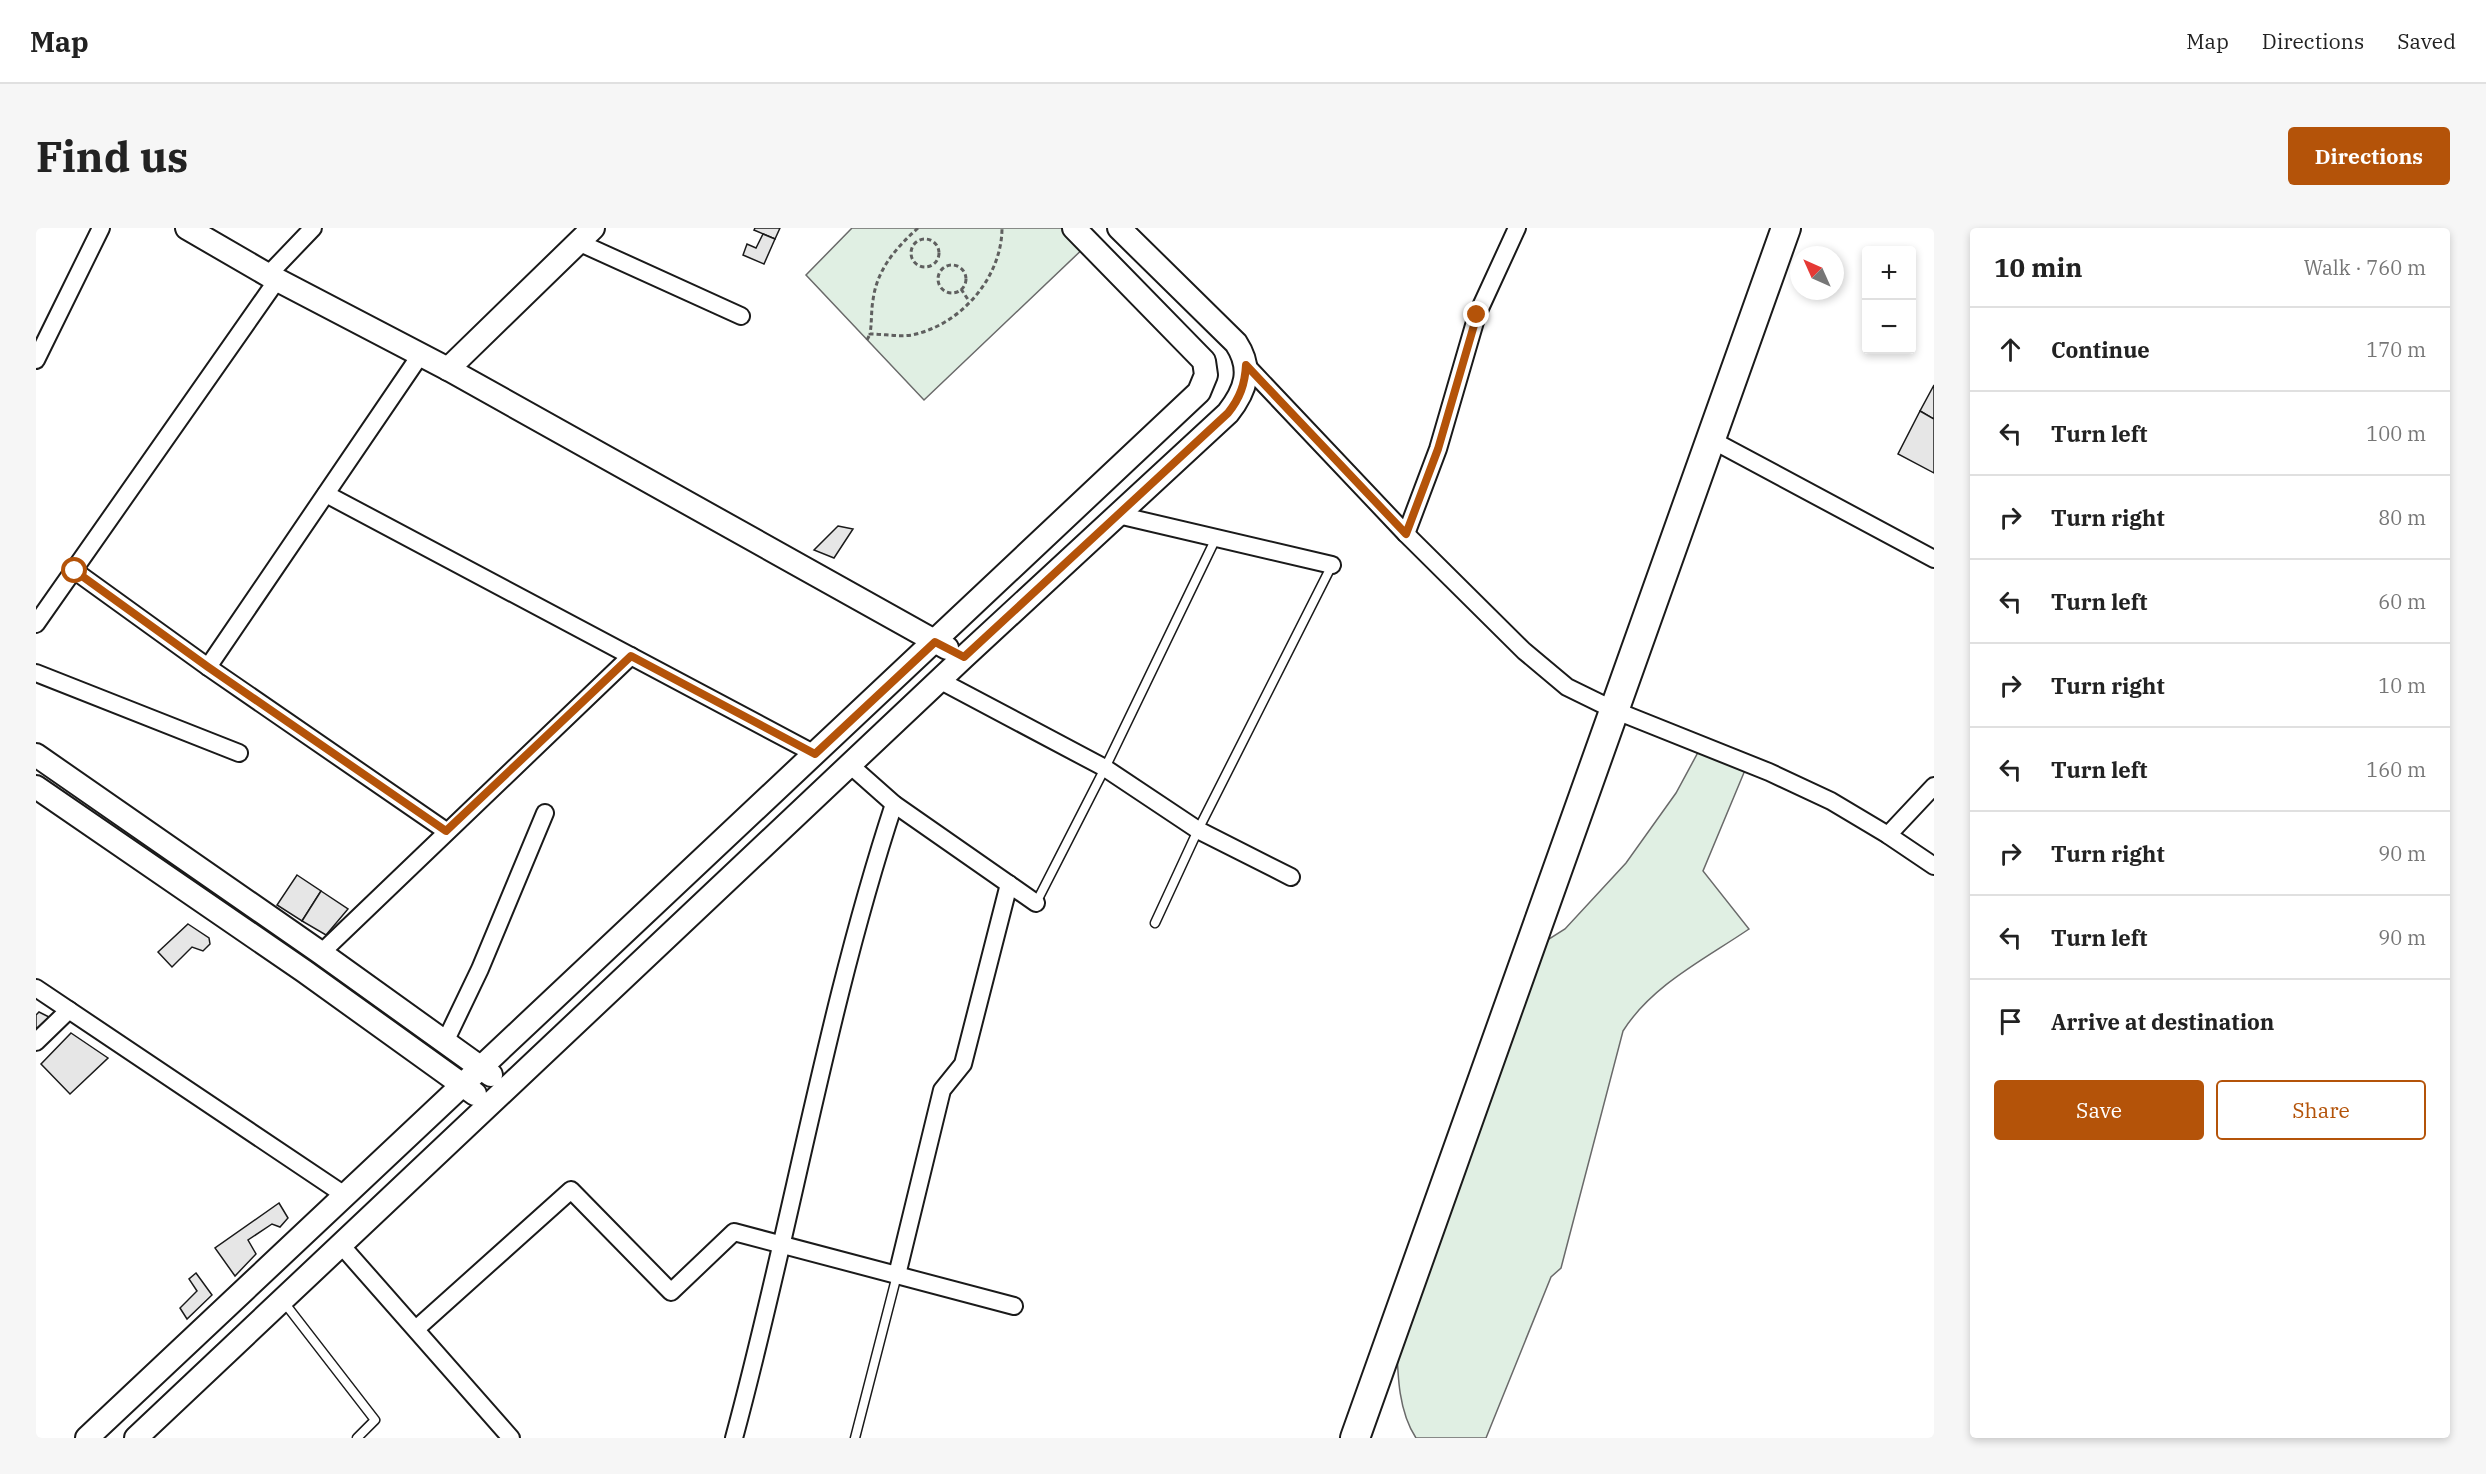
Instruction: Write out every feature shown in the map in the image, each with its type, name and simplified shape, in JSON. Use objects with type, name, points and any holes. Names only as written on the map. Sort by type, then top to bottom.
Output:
[{"type":"highway","points":[[1355,1438],[1786,228]]},
{"type":"street","points":[[36,360],[100,228]]},
{"type":"street","points":[[187,228],[273,277],[421,354],[964,657]]},
{"type":"street","points":[[36,624],[75,571],[273,277],[313,228]]},
{"type":"street","points":[[87,1438],[1199,392],[1205,381],[1204,361],[1074,228]]},
{"type":"street","points":[[1119,228],[1236,343],[1246,365],[1406,534],[1524,651],[1568,687],[1614,710],[1769,772],[1831,801],[1888,834],[1934,866]]},
{"type":"street","points":[[1406,534],[1438,449],[1477,315],[1517,228]]},
{"type":"street","points":[[448,369],[585,235],[741,316]]},
{"type":"street","points":[[208,667],[421,354]]},
{"type":"street","points":[[136,1438],[939,680],[1228,413],[1238,400],[1246,365]]},
{"type":"street","points":[[1712,440],[1934,560]]},
{"type":"street","points":[[326,494],[815,754]]},
{"type":"street","points":[[1118,514],[1332,565]]},
{"type":"street","points":[[75,571],[208,667],[446,831]]},
{"type":"street","points":[[321,953],[631,656]]},
{"type":"street","points":[[36,673],[239,753]]},
{"type":"street","points":[[939,680],[1105,768],[1198,830],[1291,877]]},
{"type":"street","points":[[36,756],[321,953],[507,1086]]},
{"type":"street","points":[[850,765],[894,804],[1036,903]]},
{"type":"street","points":[[1888,834],[1934,786]]},
{"type":"street","points":[[36,787],[304,971],[488,1104]]},
{"type":"street","points":[[734,1438],[783,1245],[858,920],[894,804]]},
{"type":"street","points":[[445,1042],[480,969],[545,813]]},
{"type":"street","points":[[897,1275],[942,1090],[963,1064],[1009,884]]},
{"type":"street","points":[[36,988],[346,1196]]},
{"type":"street","points":[[36,1042],[69,1010]]},
{"type":"street","points":[[416,1329],[571,1190],[671,1292],[734,1232],[1014,1306]]},
{"type":"street","points":[[341,1245],[511,1438]]},
{"type":"lane","points":[[1036,903],[1105,768],[1216,537]]},
{"type":"lane","points":[[1155,923],[1198,830],[1332,565]]},
{"type":"lane","points":[[855,1438],[897,1275]]},
{"type":"lane","points":[[282,1300],[375,1420],[357,1438]]},
{"type":"path","points":[[867,340],[870,334],[872,303],[880,275],[894,251],[918,228]]},
{"type":"path","points":[[870,334],[898,336],[928,330],[946,320],[985,285],[1002,242],[1002,228]]},
{"type":"path","points":[[909,236],[915,242]]},
{"type":"path","points":[[934,264],[940,252],[936,244],[925,238],[915,242],[911,251],[913,260],[921,266],[934,264],[941,270]]},
{"type":"path","points":[[952,265],[961,268],[965,280],[961,289],[953,293],[941,288],[938,279],[941,270],[952,265]]},
{"type":"path","points":[[961,289],[969,301]]},
{"type":"green space","points":[[852,228],[1074,228],[1089,243],[924,400],[806,275]]},
{"type":"green space","points":[[1702,745],[1748,763],[1703,871],[1749,929],[1664,986],[1635,1015],[1623,1031],[1561,1268],[1551,1277],[1486,1438],[1416,1438],[1404,1412],[1401,1398],[1396,1324],[1530,951],[1565,929],[1626,863],[1676,793]]},
{"type":"building","points":[[755,228],[780,228],[775,239],[754,230]]},
{"type":"building","points":[[763,234],[775,239],[764,264],[743,255],[747,244],[756,248]]},
{"type":"building","points":[[1934,385],[1934,419],[1920,411]]},
{"type":"building","points":[[1920,411],[1934,419],[1934,473],[1898,454]]},
{"type":"building","points":[[838,526],[853,529],[834,558],[814,550]]},
{"type":"building","points":[[297,875],[321,891],[302,921],[277,905]]},
{"type":"building","points":[[321,891],[348,909],[326,935],[302,921]]},
{"type":"building","points":[[188,924],[209,938],[210,944],[203,951],[192,947],[172,967],[158,952]]},
{"type":"building","points":[[39,1012],[49,1017],[36,1029],[36,1015]]},
{"type":"building","points":[[71,1033],[108,1058],[70,1094],[41,1064]]},
{"type":"building","points":[[279,1203],[288,1218],[280,1227],[272,1224],[248,1240],[256,1254],[235,1276],[215,1248]]},
{"type":"building","points":[[196,1273],[212,1295],[187,1319],[180,1308],[197,1291],[189,1279]]},
{"type":"route","points":[[75,571],[208,667],[446,831],[631,656],[815,754],[935,642],[964,657],[1228,413],[1238,400],[1245,378],[1246,365],[1406,534],[1438,449],[1477,315]]}]
